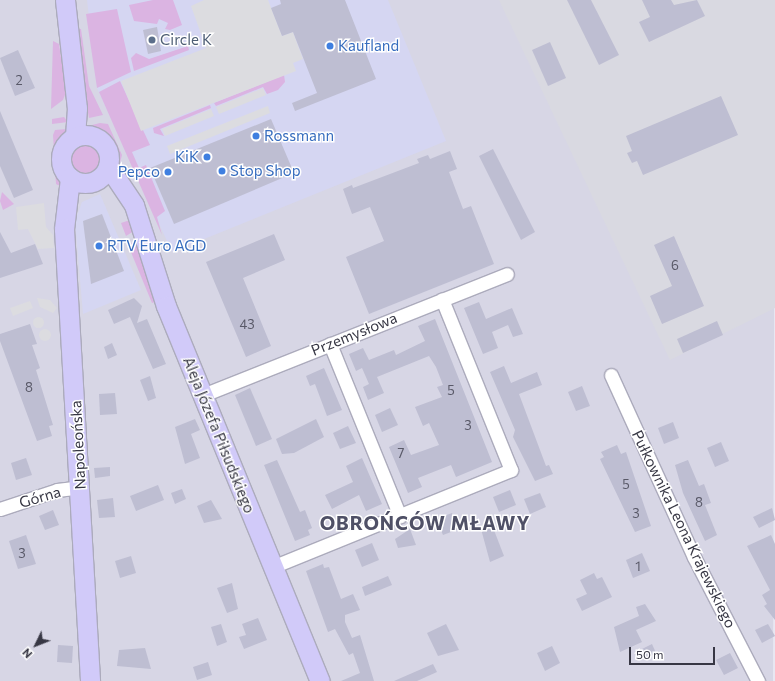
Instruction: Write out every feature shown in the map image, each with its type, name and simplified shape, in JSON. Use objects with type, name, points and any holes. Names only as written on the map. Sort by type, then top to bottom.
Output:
[{"type":"main road","points":[[65,0],[76,108],[82,136]]},
{"type":"main road","points":[[82,136],[105,146],[104,171],[76,181],[61,156],[82,136]]},
{"type":"main road","name":"Aleja Józefa Piłsudskiego","points":[[104,171],[124,188],[141,224],[166,306],[320,681]]},
{"type":"main road","name":"Napoleońska","points":[[76,181],[66,210],[64,229],[90,681]]},
{"type":"street","name":"Przemysłowa","points":[[203,395],[507,274]]},
{"type":"street","points":[[272,567],[511,470],[442,299]]},
{"type":"street","points":[[330,344],[400,516]]},
{"type":"street","name":"Pułkownika Leona Krajewskiego","points":[[611,375],[694,557],[758,681]]},
{"type":"street","name":"Górna","points":[[0,508],[80,487]]},
{"type":"shaded area","points":[[0,0],[775,0],[773,681],[0,681]]},
{"type":"shaded area","points":[[87,0],[388,0],[446,141],[172,252],[97,88]]},
{"type":"shaded area","points":[[153,0],[173,0],[182,25],[170,30],[165,29],[168,23],[159,19],[157,24],[134,21],[129,5]]},
{"type":"shaded area","points":[[204,0],[268,0],[282,36],[293,32],[303,59],[293,63],[296,71],[141,131],[121,81],[206,48],[191,6]]},
{"type":"shaded area","points":[[499,0],[775,0],[775,308],[670,360]]},
{"type":"shaded area","points":[[117,9],[131,72],[97,88],[86,14]]},
{"type":"shaded area","points":[[73,29],[81,29],[89,86],[103,115],[89,118]]},
{"type":"shaded area","points":[[53,41],[59,44],[66,92],[63,100],[51,109]]},
{"type":"shaded area","points":[[188,46],[189,50],[134,71],[131,58],[136,53],[149,59]]},
{"type":"shaded area","points":[[284,75],[285,82],[278,90],[267,94],[263,87],[216,106],[214,103]]},
{"type":"shaded area","points":[[120,81],[150,145],[132,152],[139,168],[146,165],[165,211],[157,217],[162,235],[99,92]]},
{"type":"shaded area","points":[[263,88],[266,95],[219,114],[216,107]]},
{"type":"shaded area","points":[[210,105],[211,108],[160,129],[164,136],[154,133],[153,128]]},
{"type":"shaded area","points":[[268,106],[270,113],[170,154],[167,146]]},
{"type":"shaded area","points":[[211,109],[214,116],[165,136],[162,129]]},
{"type":"shaded area","points":[[64,117],[68,122],[52,124],[52,119]]},
{"type":"shaded area","points":[[100,123],[108,124],[122,155],[118,170],[111,146],[92,125]]},
{"type":"shaded area","points":[[67,129],[56,151],[62,187],[56,184],[53,135],[55,130]]},
{"type":"shaded area","points":[[84,143],[95,148],[100,159],[95,170],[84,175],[73,170],[68,159],[73,148]]},
{"type":"shaded area","points":[[95,186],[103,187],[82,194],[86,191]]},
{"type":"shaded area","points":[[2,192],[14,204],[3,210],[0,201]]},
{"type":"shaded area","points":[[100,194],[141,290],[83,314],[75,221],[82,202]]},
{"type":"shaded area","points":[[44,203],[46,227],[53,235],[54,248],[38,249],[28,229],[18,230],[16,207]]},
{"type":"shaded area","points":[[130,220],[134,231],[126,236],[121,223]]},
{"type":"shaded area","points":[[136,241],[155,302],[152,303],[128,245]]},
{"type":"shaded area","points":[[37,298],[50,300],[57,308],[53,313],[40,307]]},
{"type":"shaded area","points":[[30,301],[33,308],[13,316],[10,308]]},
{"type":"shaded area","points":[[36,317],[40,317],[42,318],[42,326],[36,327],[33,324],[33,320]]},
{"type":"shaded area","points":[[43,329],[47,329],[51,335],[47,341],[43,341],[39,337],[39,333]]},
{"type":"building","name":"Kaufland","points":[[280,0],[345,0],[376,79],[295,111],[292,103],[317,93],[293,32],[282,36],[271,8],[281,4]]},
{"type":"building","points":[[567,0],[591,0],[619,55],[599,65]]},
{"type":"building","points":[[642,0],[671,0],[674,5],[697,0],[705,16],[649,42],[639,22],[650,17]]},
{"type":"building","name":"Circle K","points":[[157,27],[161,51],[148,54],[143,30]]},
{"type":"building","points":[[550,42],[566,78],[548,86],[532,50]]},
{"type":"building","points":[[18,50],[35,88],[15,96],[0,58]]},
{"type":"building","points":[[721,96],[738,135],[643,175],[637,161],[632,163],[627,153],[632,151],[626,136]]},
{"type":"building","points":[[0,111],[33,190],[14,198],[0,166]]},
{"type":"building","name":"Stop Shop","points":[[271,119],[294,173],[174,224],[150,168]]},
{"type":"building","points":[[493,149],[535,232],[521,240],[479,156]]},
{"type":"building","points":[[450,151],[457,169],[449,172],[463,209],[471,206],[494,264],[369,314],[346,257],[384,241],[370,207],[352,214],[343,189],[352,185],[353,188],[419,163],[417,159],[428,155],[430,159]]},
{"type":"building","name":"RTV Euro AGD","points":[[102,214],[124,271],[91,284],[83,221]]},
{"type":"building","points":[[0,232],[11,253],[35,244],[43,264],[0,278]]},
{"type":"building","points":[[274,234],[285,260],[243,278],[271,346],[246,357],[206,262]]},
{"type":"building","points":[[674,236],[704,306],[662,324],[650,296],[672,286],[654,245]]},
{"type":"building","points":[[134,298],[142,306],[137,323],[147,319],[166,364],[153,369],[130,317],[114,324],[108,310]]},
{"type":"building","points":[[479,302],[486,319],[512,308],[523,334],[513,337],[508,325],[492,332],[498,348],[483,354],[464,308]]},
{"type":"building","points":[[435,319],[492,462],[456,477],[451,465],[418,478],[422,487],[408,493],[389,447],[404,440],[411,455],[439,445],[429,423],[423,426],[415,407],[442,397],[437,387],[443,385],[436,367],[429,356],[377,377],[384,393],[368,400],[363,387],[369,384],[362,368],[356,371],[349,354],[363,348],[369,360],[394,350],[396,355],[425,341],[418,326]]},
{"type":"building","points":[[717,321],[723,335],[683,353],[677,339]]},
{"type":"building","points":[[30,324],[37,344],[32,345],[40,368],[36,370],[53,425],[49,426],[52,436],[37,441],[0,341],[0,334]]},
{"type":"building","points":[[112,343],[117,355],[108,359],[104,347]]},
{"type":"building","points":[[504,366],[511,383],[537,372],[542,385],[519,394],[546,466],[549,465],[553,474],[535,481],[513,437],[515,430],[490,372]]},
{"type":"building","points":[[324,368],[342,410],[327,416],[315,384],[310,386],[306,376]]},
{"type":"building","points":[[150,376],[156,398],[148,401],[140,380]]},
{"type":"building","points":[[582,386],[590,406],[576,411],[568,392]]},
{"type":"building","points":[[250,388],[272,439],[256,446],[235,395]]},
{"type":"building","points":[[115,393],[117,414],[100,415],[99,394]]},
{"type":"building","points":[[390,408],[398,425],[382,432],[375,415]]},
{"type":"building","points":[[195,419],[200,430],[191,434],[200,458],[185,464],[175,427]]},
{"type":"building","points":[[316,419],[324,437],[294,453],[282,454],[276,439]]},
{"type":"building","points":[[673,422],[679,438],[664,444],[658,428]]},
{"type":"building","points":[[348,426],[356,443],[340,449],[333,433]]},
{"type":"building","points":[[721,442],[729,461],[715,467],[707,448]]},
{"type":"building","points":[[617,445],[621,454],[626,452],[651,526],[635,532],[600,459],[604,457],[601,452]]},
{"type":"building","points":[[26,458],[32,475],[16,480],[11,463]]},
{"type":"building","points":[[362,458],[382,504],[366,511],[359,495],[332,509],[325,495],[353,482],[346,466]]},
{"type":"building","points":[[277,460],[300,512],[305,510],[312,528],[308,530],[310,535],[295,541],[264,465]]},
{"type":"building","points":[[688,460],[699,486],[704,484],[711,503],[705,505],[717,535],[705,541],[683,493],[675,465]]},
{"type":"building","points":[[110,467],[110,476],[95,478],[94,468]]},
{"type":"building","points":[[158,485],[164,500],[136,511],[130,496]]},
{"type":"building","points":[[182,489],[186,499],[175,504],[171,493]]},
{"type":"building","points":[[510,490],[516,505],[499,512],[493,497]]},
{"type":"building","points":[[540,493],[546,507],[530,514],[524,499]]},
{"type":"building","points":[[113,498],[115,517],[99,518],[97,500]]},
{"type":"building","points":[[211,500],[222,519],[204,523],[197,506]]},
{"type":"building","points":[[772,508],[775,520],[759,528],[753,517]]},
{"type":"building","points":[[53,510],[59,525],[45,530],[39,516]]},
{"type":"building","points":[[452,513],[459,529],[443,535],[436,519]]},
{"type":"building","points":[[492,525],[504,556],[490,562],[481,529]]},
{"type":"building","points":[[410,529],[416,545],[398,548],[395,539]]},
{"type":"building","points":[[26,535],[36,564],[18,569],[9,541]]},
{"type":"building","points":[[771,535],[775,544],[775,620],[764,606],[767,604],[762,595],[770,590],[747,546]]},
{"type":"building","points":[[372,543],[379,560],[362,567],[355,550]]},
{"type":"building","points":[[642,553],[650,571],[633,578],[626,560]]},
{"type":"building","points":[[131,556],[136,573],[120,578],[115,561]]},
{"type":"building","points":[[323,564],[324,568],[329,567],[341,599],[353,594],[360,610],[345,615],[345,622],[352,638],[360,635],[374,681],[341,681],[360,673],[353,653],[349,655],[335,629],[328,632],[306,571]]},
{"type":"building","points":[[594,573],[597,579],[602,577],[612,597],[582,611],[576,599],[587,594],[580,580]]},
{"type":"building","points":[[388,576],[392,585],[365,596],[362,587]]},
{"type":"building","points":[[232,583],[238,609],[227,613],[217,588]]},
{"type":"building","points":[[645,604],[656,621],[636,630],[642,642],[620,652],[614,627],[639,616],[636,607]]},
{"type":"building","points":[[258,618],[267,640],[244,649],[239,637],[246,635],[242,624]]},
{"type":"building","points":[[221,624],[227,642],[217,646],[211,627]]},
{"type":"building","points":[[446,624],[459,650],[438,656],[427,633]]},
{"type":"building","points":[[768,624],[775,636],[762,643],[755,630]]},
{"type":"building","points":[[652,644],[656,653],[647,658],[642,649]]},
{"type":"building","points":[[58,645],[73,646],[72,663],[57,662]]},
{"type":"building","points":[[552,646],[560,663],[545,671],[537,653]]},
{"type":"building","points":[[145,648],[151,669],[117,666],[119,650]]},
{"type":"building","points":[[730,653],[738,668],[724,675],[716,660]]},
{"type":"building","points":[[208,662],[212,675],[197,680],[193,667]]},
{"type":"building","points":[[433,664],[437,672],[417,681],[394,681]]},
{"type":"place","name":"Circle K","points":[[152,40]]},
{"type":"place","name":"Kaufland","points":[[330,46]]},
{"type":"place","name":"Rossmann","points":[[256,136]]},
{"type":"place","name":"KiK","points":[[207,157]]},
{"type":"place","name":"Stop Shop","points":[[222,171]]},
{"type":"place","name":"Pepco","points":[[168,172]]},
{"type":"place","name":"RTV Euro AGD","points":[[99,246]]},
{"type":"district","name":"OBROŃCÓW MŁAWY","points":[[425,523]]}]
